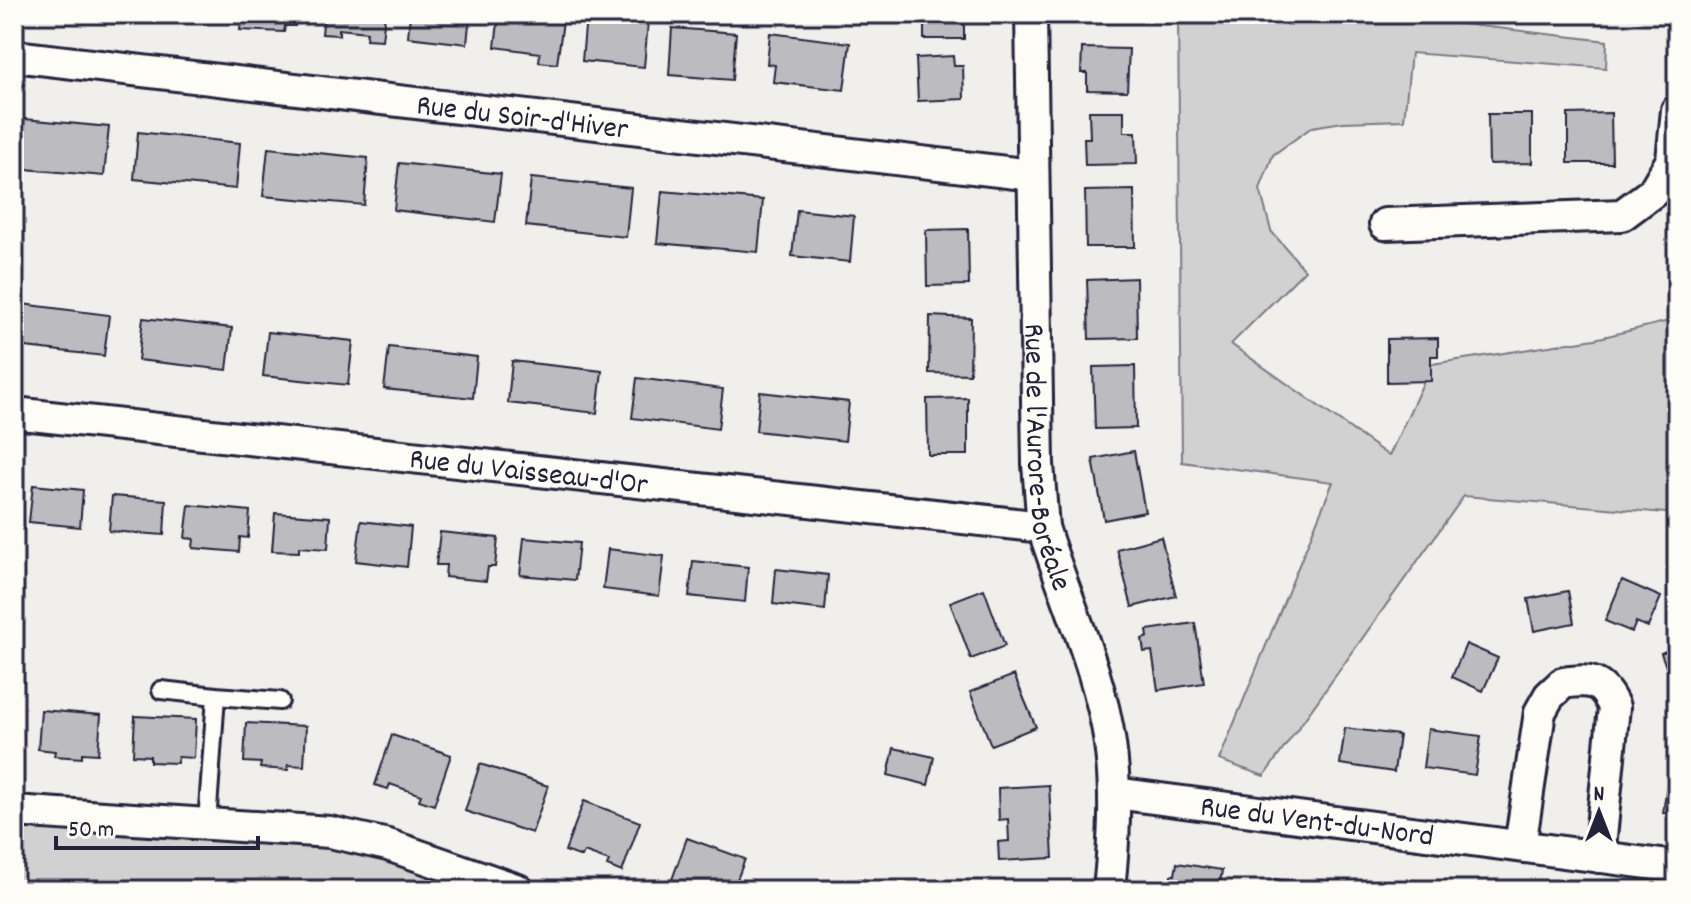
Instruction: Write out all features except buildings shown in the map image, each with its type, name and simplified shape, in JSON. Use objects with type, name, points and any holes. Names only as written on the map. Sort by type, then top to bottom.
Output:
[{"type":"street","name":"Rue de l'Aurore-Boréale","points":[[1031,14],[1038,464],[1043,527],[1099,692],[1110,741],[1115,793],[1109,890]]},
{"type":"street","name":"Rue du Soir-d'Hiver","points":[[14,56],[1032,175]]},
{"type":"street","points":[[1385,224],[1622,215],[1653,192],[1672,160],[1677,110]]},
{"type":"street","name":"Rue du Vaisseau-d'Or","points":[[14,413],[1043,527]]},
{"type":"street","points":[[1520,846],[1540,712],[1549,696],[1563,683],[1595,682],[1606,691],[1614,707],[1599,857]]},
{"type":"street","name":"Rue du Vent-du-Nord","points":[[1115,793],[1677,867]]},
{"type":"street","points":[[14,811],[302,829],[360,838],[518,890]]},
{"type":"lane","points":[[161,690],[280,701]]},
{"type":"lane","points":[[207,823],[216,696]]},
{"type":"shaded area","points":[[1178,14],[1378,14],[1607,41],[1606,68],[1411,53],[1404,120],[1343,122],[1312,127],[1273,155],[1260,189],[1271,231],[1305,270],[1231,344],[1389,456],[1432,364],[1595,339],[1677,319],[1677,514],[1464,496],[1264,776],[1219,760],[1333,482],[1182,462]]},
{"type":"shaded area","points":[[14,811],[302,829],[518,890],[14,890]]}]
